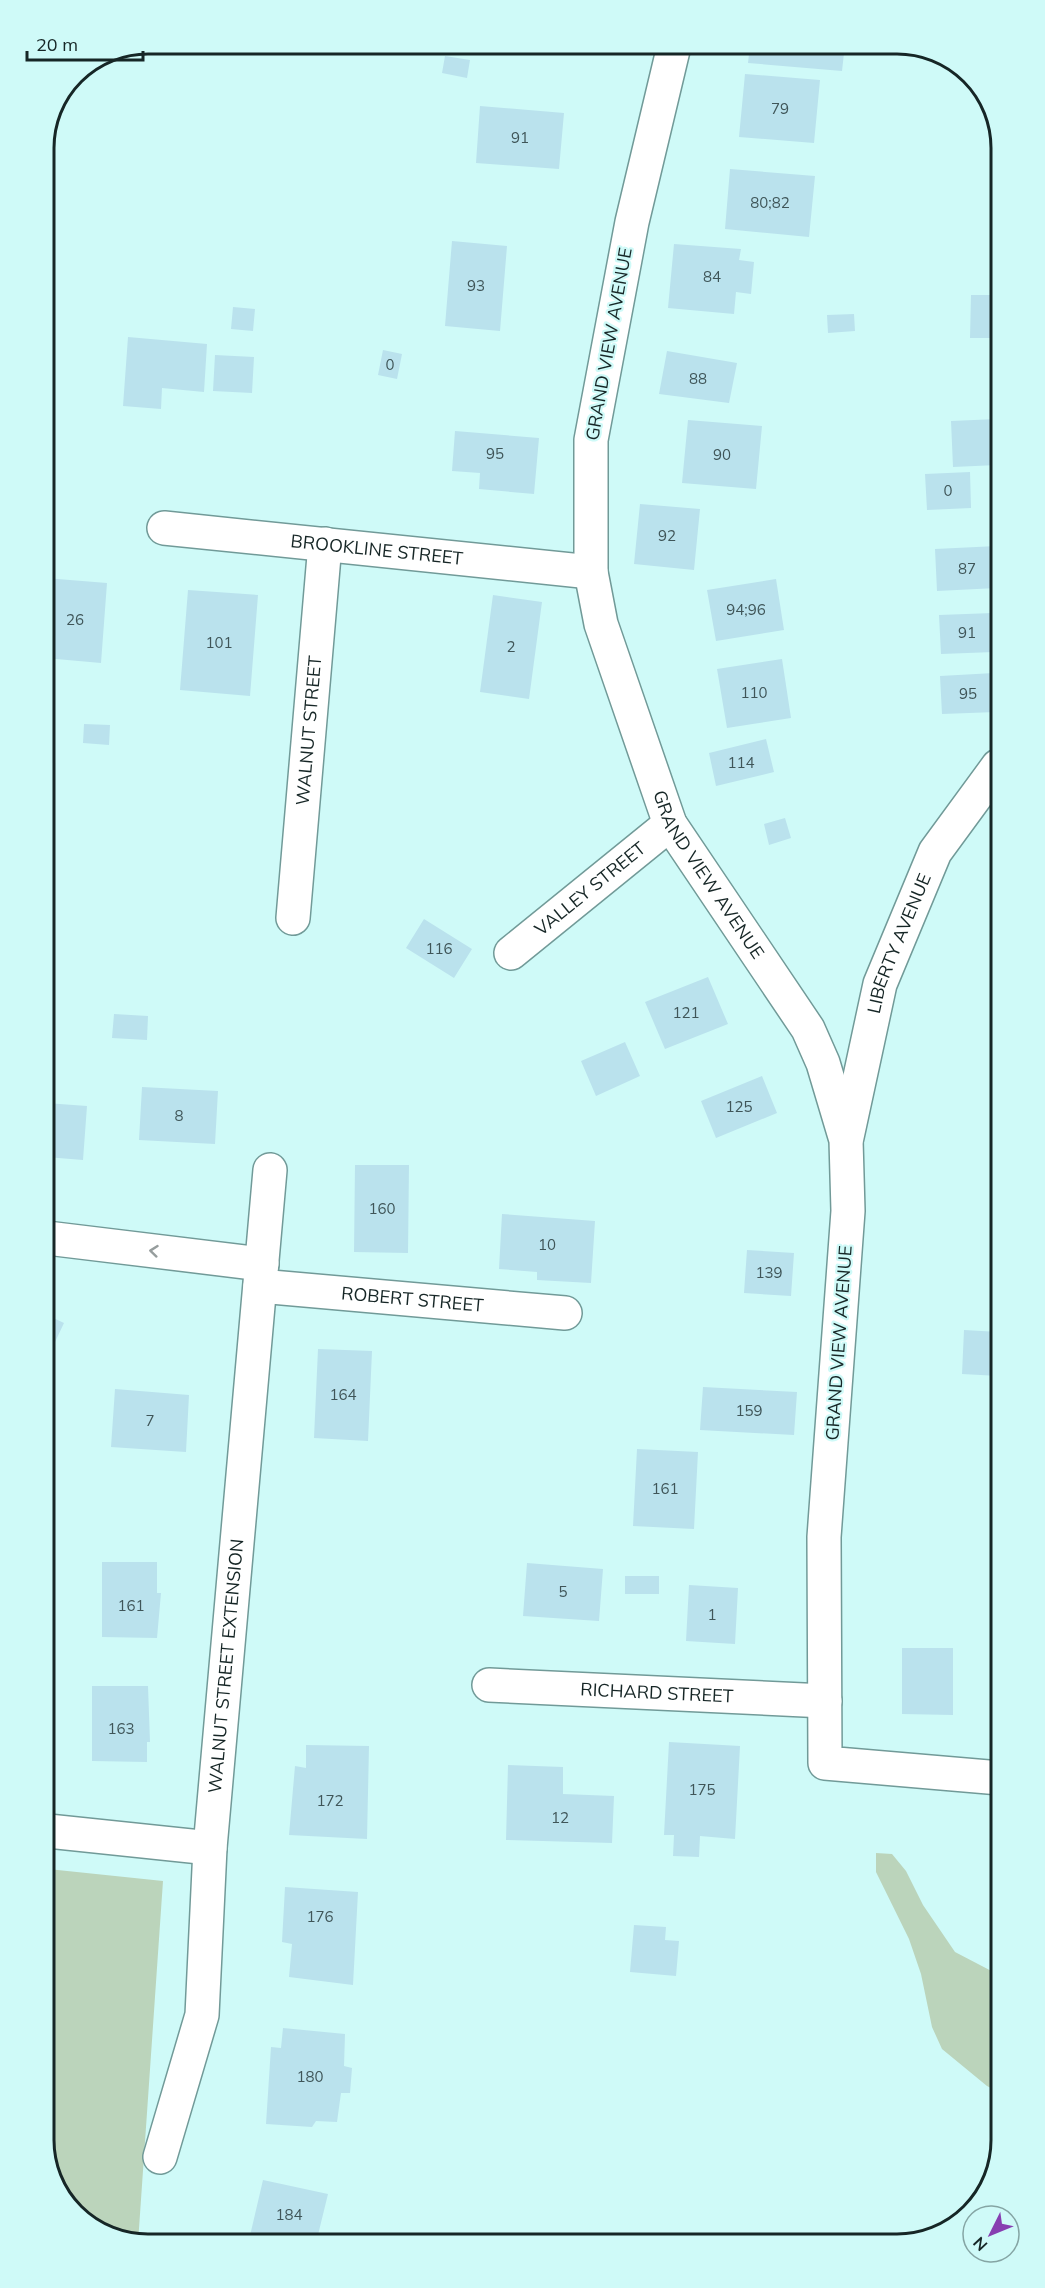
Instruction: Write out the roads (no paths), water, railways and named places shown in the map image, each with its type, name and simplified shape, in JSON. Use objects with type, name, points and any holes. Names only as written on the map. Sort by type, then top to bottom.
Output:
[{"type":"street","name":"GRAND VIEW AVENUE","points":[[672,54],[632,222],[591,440],[591,572],[601,624],[670,824],[808,1029],[823,1063],[846,1140],[848,1211],[824,1537],[825,1763],[991,1777]]},
{"type":"street","name":"BROOKLINE STREET","points":[[164,528],[591,572]]},
{"type":"street","name":"WALNUT STREET","points":[[293,918],[325,544]]},
{"type":"street","name":"LIBERTY AVENUE","points":[[846,1140],[880,984],[935,852],[991,776]]},
{"type":"street","name":"VALLEY STREET","points":[[511,953],[670,824]]},
{"type":"street","name":"WALNUT STREET EXTENSION","points":[[160,2157],[202,2014],[210,1848],[270,1170]]},
{"type":"street","name":"ROBERT STREET","points":[[54,1239],[199,1256],[261,1275],[565,1313]]},
{"type":"street","name":"RICHARD STREET","points":[[489,1686],[825,1701]]},
{"type":"street","points":[[54,1832],[210,1848]]}]
